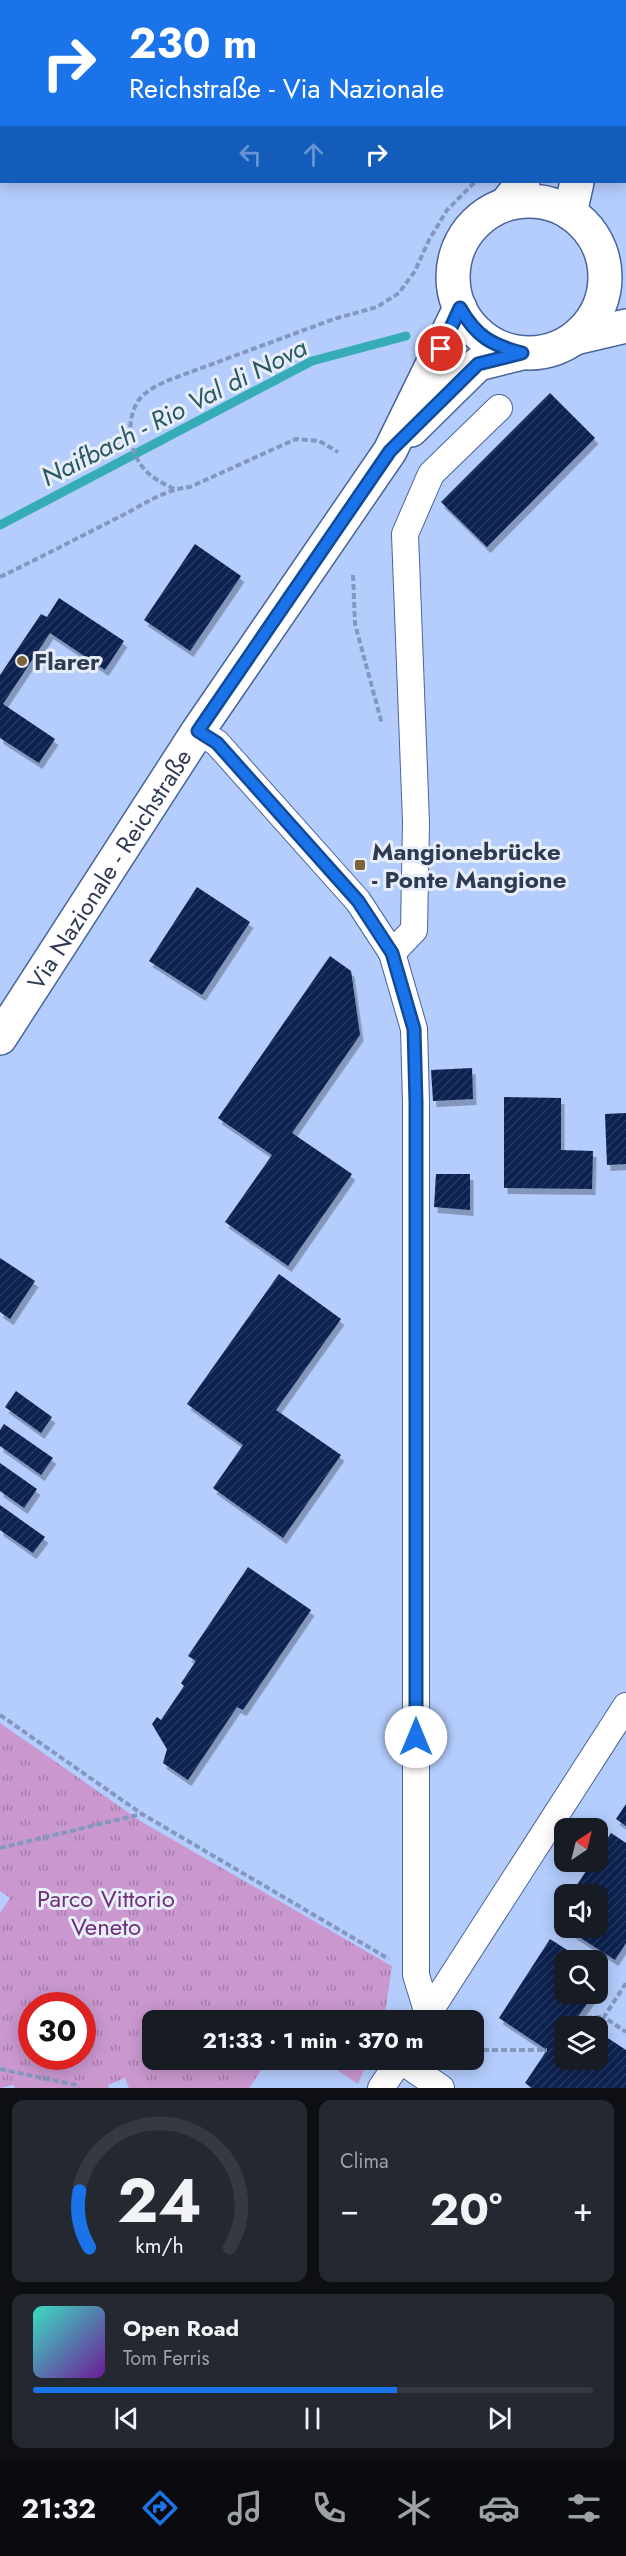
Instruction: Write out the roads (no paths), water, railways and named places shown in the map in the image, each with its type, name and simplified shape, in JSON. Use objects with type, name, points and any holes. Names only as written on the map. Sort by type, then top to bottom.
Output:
[{"type":"main road","points":[[390,451],[478,364],[559,347],[575,338],[590,323],[601,303],[605,281],[615,264],[585,225],[574,197],[550,204],[528,201],[515,193],[483,216],[466,235],[455,258],[453,284],[460,308],[470,325],[485,339],[502,348],[522,353]]},
{"type":"main road","points":[[390,451],[460,308]]},
{"type":"main road","points":[[575,338],[626,326]]},
{"type":"main road","name":"Via Nazionale - Reichstraße","points":[[0,1038],[198,731],[390,451]]},
{"type":"street","points":[[392,953],[414,930],[416,822],[405,534],[431,474],[499,408]]},
{"type":"street","points":[[198,731],[217,743],[358,901],[392,953],[414,1029],[416,1102],[416,1975],[424,2010]]},
{"type":"street","points":[[431,2010],[626,1706]]},
{"type":"street","points":[[381,2088],[393,2070]]},
{"type":"street","points":[[415,2070],[441,2088]]},
{"type":"waterway","name":"Naifbach - Rio Val di Nova","points":[[0,525],[312,361],[406,336]]},
{"type":"place","name":"Flarer","points":[[22,661]]},
{"type":"place","name":"Mangionebrücke - Ponte Mangione","points":[[360,865]]},
{"type":"park label","name":"Parco Vittorio Veneto","points":[[106,1912]]}]
